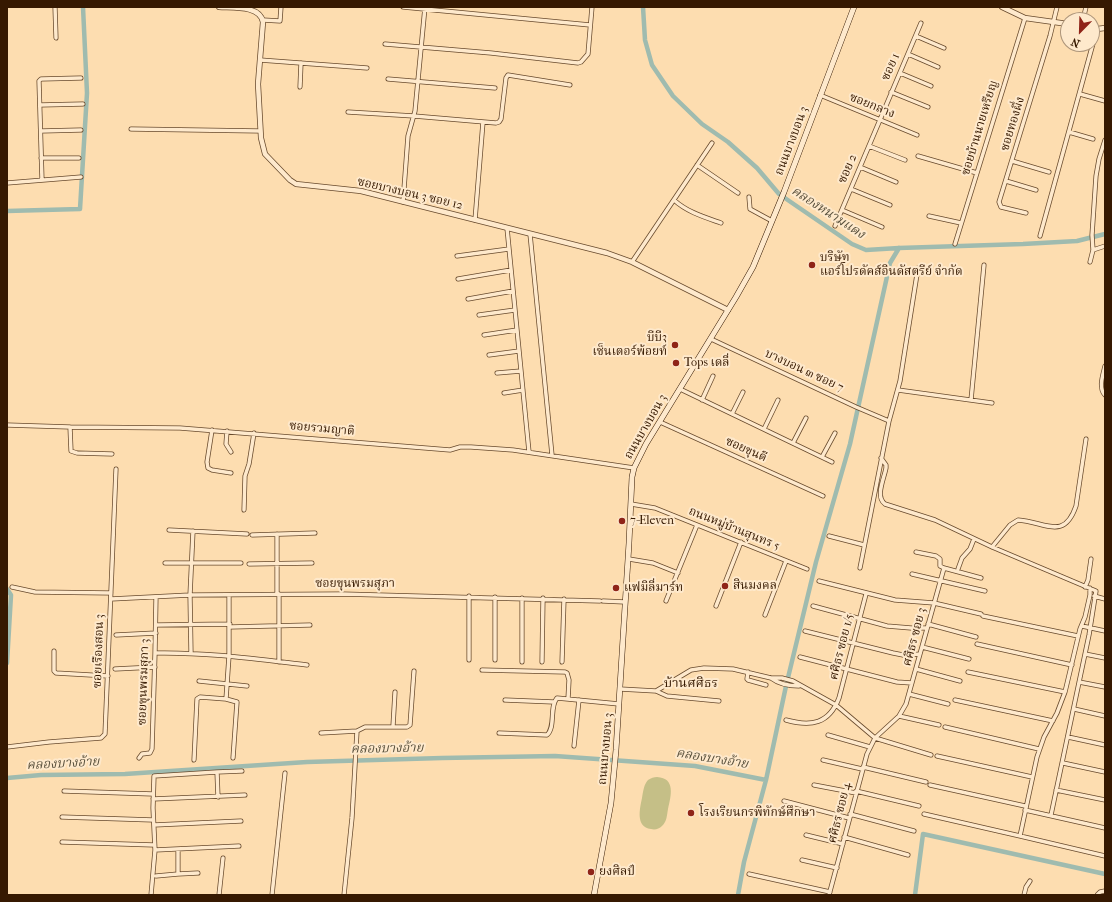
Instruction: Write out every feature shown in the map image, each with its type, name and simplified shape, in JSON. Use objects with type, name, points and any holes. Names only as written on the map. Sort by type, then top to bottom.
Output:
[{"type":"main road","name":"ถนนบางบอน 3","points":[[594,895],[611,803],[615,761],[632,477],[634,468],[646,444],[711,339],[753,267],[784,192],[854,7]]},
{"type":"street","points":[[55,7],[56,38]]},
{"type":"street","points":[[219,7],[238,8],[253,11],[259,13],[263,20],[280,21],[281,7]]},
{"type":"street","points":[[403,7],[590,25]]},
{"type":"street","points":[[384,44],[491,53],[578,63],[581,62],[588,54],[592,7]]},
{"type":"street","points":[[1002,7],[1025,18],[1060,22]]},
{"type":"street","name":"ซอยทองผึ่ง","points":[[1026,213],[1001,207],[999,205],[1050,36],[1057,7]]},
{"type":"street","points":[[403,202],[408,136],[414,116],[424,8]]},
{"type":"street","name":"ซอยบ้านนายเหรียญ","points":[[955,244],[1025,18]]},
{"type":"street","name":"ซอยบางบอน 3 ซอย 12","points":[[263,20],[258,84],[260,131],[265,154],[290,180],[296,184],[361,191],[607,253],[632,262],[728,310]]},
{"type":"street","name":"ซอย 1","points":[[880,120],[921,23]]},
{"type":"street","points":[[916,36],[944,48]]},
{"type":"street","points":[[1040,236],[1080,94],[1090,52]]},
{"type":"street","points":[[908,54],[938,67]]},
{"type":"street","points":[[260,60],[367,68]]},
{"type":"street","points":[[300,87],[301,63]]},
{"type":"street","points":[[900,73],[931,86]]},
{"type":"street","points":[[348,112],[496,123],[501,119],[506,78],[508,75],[570,84]]},
{"type":"street","points":[[42,180],[39,81],[41,78],[81,78]]},
{"type":"street","points":[[388,79],[495,88]]},
{"type":"street","points":[[891,92],[928,107]]},
{"type":"street","points":[[1080,94],[1105,101]]},
{"type":"street","name":"ซอยกลาง","points":[[820,95],[917,135]]},
{"type":"street","points":[[40,105],[83,104]]},
{"type":"street","name":"ซอย 2","points":[[835,226],[880,120]]},
{"type":"street","points":[[475,220],[483,122]]},
{"type":"street","points":[[131,129],[260,131]]},
{"type":"street","points":[[41,130],[81,130]]},
{"type":"street","points":[[1069,132],[1094,139]]},
{"type":"street","points":[[1090,262],[1093,250],[1092,235],[1096,171],[1105,140]]},
{"type":"street","points":[[632,262],[712,143]]},
{"type":"street","points":[[869,146],[905,160]]},
{"type":"street","points":[[918,156],[977,173]]},
{"type":"street","points":[[41,158],[79,158]]},
{"type":"street","points":[[1012,161],[1049,172]]},
{"type":"street","points":[[697,165],[738,193]]},
{"type":"street","points":[[860,167],[896,182]]},
{"type":"street","points":[[7,183],[81,177]]},
{"type":"street","points":[[1006,181],[1036,190]]},
{"type":"street","points":[[851,189],[890,204]]},
{"type":"street","points":[[749,198],[750,209],[772,221]]},
{"type":"street","points":[[674,200],[679,205],[693,212],[721,223]]},
{"type":"street","points":[[842,210],[882,227]]},
{"type":"street","points":[[929,216],[961,223]]},
{"type":"street","points":[[507,228],[529,452]]},
{"type":"street","points":[[530,234],[552,456]]},
{"type":"street","points":[[1093,250],[1105,246]]},
{"type":"street","points":[[457,256],[509,249]]},
{"type":"street","points":[[971,400],[984,265]]},
{"type":"street","points":[[860,568],[881,458],[889,421],[898,390],[918,268]]},
{"type":"street","points":[[458,279],[511,270]]},
{"type":"street","points":[[468,299],[513,291]]},
{"type":"street","points":[[479,315],[515,310]]},
{"type":"street","points":[[484,335],[516,330]]},
{"type":"street","name":"บางบอน ๓ ซอย 7","points":[[711,339],[889,421]]},
{"type":"street","points":[[489,355],[519,351]]},
{"type":"street","points":[[1105,366],[1101,387],[1105,395]]},
{"type":"street","points":[[497,373],[520,370]]},
{"type":"street","points":[[702,400],[714,376]]},
{"type":"street","points":[[680,389],[832,462]]},
{"type":"street","points":[[504,392],[522,390]]},
{"type":"street","points":[[898,390],[992,404]]},
{"type":"street","points":[[732,414],[743,392]]},
{"type":"street","points":[[764,429],[778,400]]},
{"type":"street","points":[[793,443],[806,418]]},
{"type":"street","name":"ซอยขุนดี","points":[[660,422],[823,496]]},
{"type":"street","name":"ซอยรวมญาติ","points":[[7,425],[70,428],[180,428],[450,450],[471,446],[529,452],[634,468]]},
{"type":"street","points":[[70,428],[71,451],[77,453],[112,454]]},
{"type":"street","points":[[212,430],[207,462],[208,468],[231,473]]},
{"type":"street","points":[[227,431],[226,444],[231,452]]},
{"type":"street","points":[[822,457],[835,432]]},
{"type":"street","points":[[244,510],[245,476],[254,433]]},
{"type":"street","points":[[992,547],[1010,525],[1018,520],[1056,527],[1066,524],[1073,514],[1076,506],[1086,439]]},
{"type":"street","points":[[881,458],[886,465],[880,496],[882,502],[890,506],[935,520],[992,547],[1096,591],[1080,682],[1051,815]]},
{"type":"street","name":"ซอยเรืองสอน 3","points":[[7,748],[48,742],[101,738],[106,730],[116,469]]},
{"type":"street","name":"ถนนหมู่บ้านสุนทร 5","points":[[631,504],[655,508],[807,569]]},
{"type":"street","points":[[666,601],[697,525]]},
{"type":"street","points":[[169,530],[247,534]]},
{"type":"street","points":[[191,653],[190,595],[193,531]]},
{"type":"street","points":[[252,535],[316,533]]},
{"type":"street","points":[[277,534],[279,625],[278,662]]},
{"type":"street","points":[[829,536],[864,545]]},
{"type":"street","points":[[958,569],[962,558],[970,550],[974,538]]},
{"type":"street","points":[[716,606],[741,542]]},
{"type":"street","points":[[916,552],[936,556],[940,559],[940,566],[944,568],[981,578]]},
{"type":"street","points":[[628,559],[652,563],[678,573]]},
{"type":"street","points":[[1085,587],[1088,580],[1091,559]]},
{"type":"street","points":[[765,616],[786,560]]},
{"type":"street","points":[[165,563],[241,563]]},
{"type":"street","points":[[249,564],[312,563]]},
{"type":"street","name":"ศศิธร ซอย 3","points":[[875,738],[899,716],[906,704],[944,568]]},
{"type":"street","points":[[912,574],[985,591]]},
{"type":"street","points":[[819,581],[866,594],[895,600],[934,603],[1078,636]]},
{"type":"street","points":[[12,587],[35,592],[111,593]]},
{"type":"street","points":[[1020,836],[1039,749],[1065,692],[1078,636],[1090,596],[1090,588]]},
{"type":"street","name":"ซอยขุนพรมสุภา","points":[[111,600],[190,595],[229,596],[348,594],[543,598],[625,602]]},
{"type":"street","name":"ศศิธร ซอย 1/5","points":[[836,705],[847,669],[866,594]]},
{"type":"street","points":[[226,699],[230,656],[229,596]]},
{"type":"street","points":[[469,596],[469,660]]},
{"type":"street","points":[[1090,596],[1105,599]]},
{"type":"street","name":"ซอยขุนพรมสุภา 3","points":[[139,758],[142,754],[151,752],[155,667],[156,597]]},
{"type":"street","points":[[495,660],[496,597]]},
{"type":"street","points":[[522,598],[522,662]]},
{"type":"street","points":[[542,662],[543,598]]},
{"type":"street","points":[[562,662],[564,599]]},
{"type":"street","points":[[813,606],[887,626],[911,628],[928,626],[976,637]]},
{"type":"street","points":[[156,625],[310,625]]},
{"type":"street","points":[[1082,626],[1105,631]]},
{"type":"street","points":[[805,631],[893,653],[920,654]]},
{"type":"street","points":[[116,634],[156,633]]},
{"type":"street","points":[[977,644],[1072,665]]},
{"type":"street","points":[[922,647],[969,659]]},
{"type":"street","points":[[54,651],[54,671],[56,673],[108,676]]},
{"type":"street","points":[[155,653],[191,653],[230,656],[307,665]]},
{"type":"street","points":[[1085,654],[1105,658]]},
{"type":"street","points":[[800,657],[897,682],[912,683]]},
{"type":"street","points":[[115,669],[155,667]]},
{"type":"street","points":[[656,692],[691,670],[714,668],[733,669],[748,672],[771,678],[780,683],[800,686]]},
{"type":"street","points":[[482,670],[565,672],[567,673],[569,680],[568,699]]},
{"type":"street","points":[[916,670],[960,681]]},
{"type":"street","points":[[321,733],[357,731],[366,727],[409,726],[411,724],[414,671]]},
{"type":"street","points":[[748,672],[748,680],[766,685]]},
{"type":"street","points":[[968,672],[1065,692]]},
{"type":"street","points":[[771,678],[782,678],[793,681],[800,686],[822,696],[836,705],[875,738],[931,755]]},
{"type":"street","points":[[199,682],[228,683],[247,686]]},
{"type":"street","points":[[1080,682],[1105,687]]},
{"type":"street","points":[[620,689],[656,692],[667,696],[719,701]]},
{"type":"street","points":[[393,726],[395,692]]},
{"type":"street","points":[[909,694],[948,704]]},
{"type":"street","points":[[194,760],[198,699],[200,697],[226,699],[238,704],[233,758]]},
{"type":"street","points":[[499,733],[547,735],[550,731],[554,702],[557,698],[619,704]]},
{"type":"street","points":[[505,700],[554,702]]},
{"type":"street","points":[[574,746],[579,700]]},
{"type":"street","points":[[954,700],[1052,721]]},
{"type":"street","points":[[786,720],[815,723],[828,716],[836,705]]},
{"type":"street","points":[[1074,709],[1105,716]]},
{"type":"street","points":[[899,716],[939,725]]},
{"type":"street","points":[[945,727],[1039,749]]},
{"type":"street","points":[[344,895],[356,762],[357,731]]},
{"type":"street","points":[[828,736],[870,747]]},
{"type":"street","points":[[1068,737],[1105,745]]},
{"type":"street","name":"ศศิธร ซอย 4","points":[[830,894],[856,792],[870,747],[875,738]]},
{"type":"street","points":[[937,756],[1032,778]]},
{"type":"street","points":[[822,760],[926,782]]},
{"type":"street","points":[[1062,763],[1105,772]]},
{"type":"street","points":[[151,895],[154,847],[154,776],[242,771]]},
{"type":"street","points":[[217,772],[218,797]]},
{"type":"street","points":[[272,895],[285,773]]},
{"type":"street","points":[[814,785],[856,792],[919,806]]},
{"type":"street","points":[[930,785],[1105,828]]},
{"type":"street","points":[[1056,790],[1105,800]]},
{"type":"street","points":[[64,791],[153,794]]},
{"type":"street","points":[[153,798],[245,795]]},
{"type":"street","points":[[784,801],[914,831]]},
{"type":"street","points":[[924,814],[1105,856]]},
{"type":"street","points":[[62,817],[153,820]]},
{"type":"street","points":[[154,825],[241,821]]},
{"type":"street","points":[[806,836],[843,844]]},
{"type":"street","points":[[844,837],[908,854]]},
{"type":"street","points":[[62,842],[178,849],[239,846]]},
{"type":"street","points":[[178,849],[178,874]]},
{"type":"street","points":[[219,895],[223,858]]},
{"type":"street","points":[[802,860],[837,868]]},
{"type":"street","points":[[156,876],[198,873]]},
{"type":"street","points":[[749,874],[830,894]]},
{"type":"street","points":[[1024,895],[1026,887],[1030,881]]},
{"type":"street","points":[[1098,895],[1100,892],[1105,891]]},
{"type":"shaded area","points":[[657,777],[663,778],[670,784],[671,793],[664,824],[660,828],[652,829],[646,828],[643,825],[640,812],[643,791],[646,784],[649,779]]},
{"type":"waterway","points":[[7,211],[80,209],[87,93],[83,7]]},
{"type":"waterway","name":"คลองหนามแดง","points":[[643,7],[645,40],[652,65],[673,96],[702,124],[728,142],[757,168],[779,194],[852,244],[866,250],[1023,244],[1077,241],[1105,234]]},
{"type":"waterway","points":[[738,895],[744,862],[766,780],[786,686],[816,562],[850,444],[890,263],[899,248]]},
{"type":"waterway","points":[[7,589],[11,595],[7,663]]},
{"type":"waterway","name":"คลองบางอ้าย","points":[[7,778],[41,775],[125,774],[307,762],[555,756],[695,766],[766,780]]},
{"type":"waterway","points":[[915,895],[923,834],[1105,874]]},
{"type":"place","name":"บริษัท แอร์โปรดัคส์อินดัสตรีย์ จำกัด","points":[[812,265]]},
{"type":"place","name":"บีบี3 เซ็นเตอร์พ้อยท์","points":[[675,345]]},
{"type":"place","name":"Tops เดลี่","points":[[676,363]]},
{"type":"place","name":"7-Eleven","points":[[622,521]]},
{"type":"place","name":"สินมงคล","points":[[725,586]]},
{"type":"place","name":"แฟมิลี่มาร์ท","points":[[616,588]]},
{"type":"place","name":"โรงเรียนกรพิทักษ์ศึกษา","points":[[691,813]]},
{"type":"place","name":"ยงศิลป์","points":[[591,872]]},
{"type":"district","name":"บ้านศศิธร","points":[[691,684]]}]
